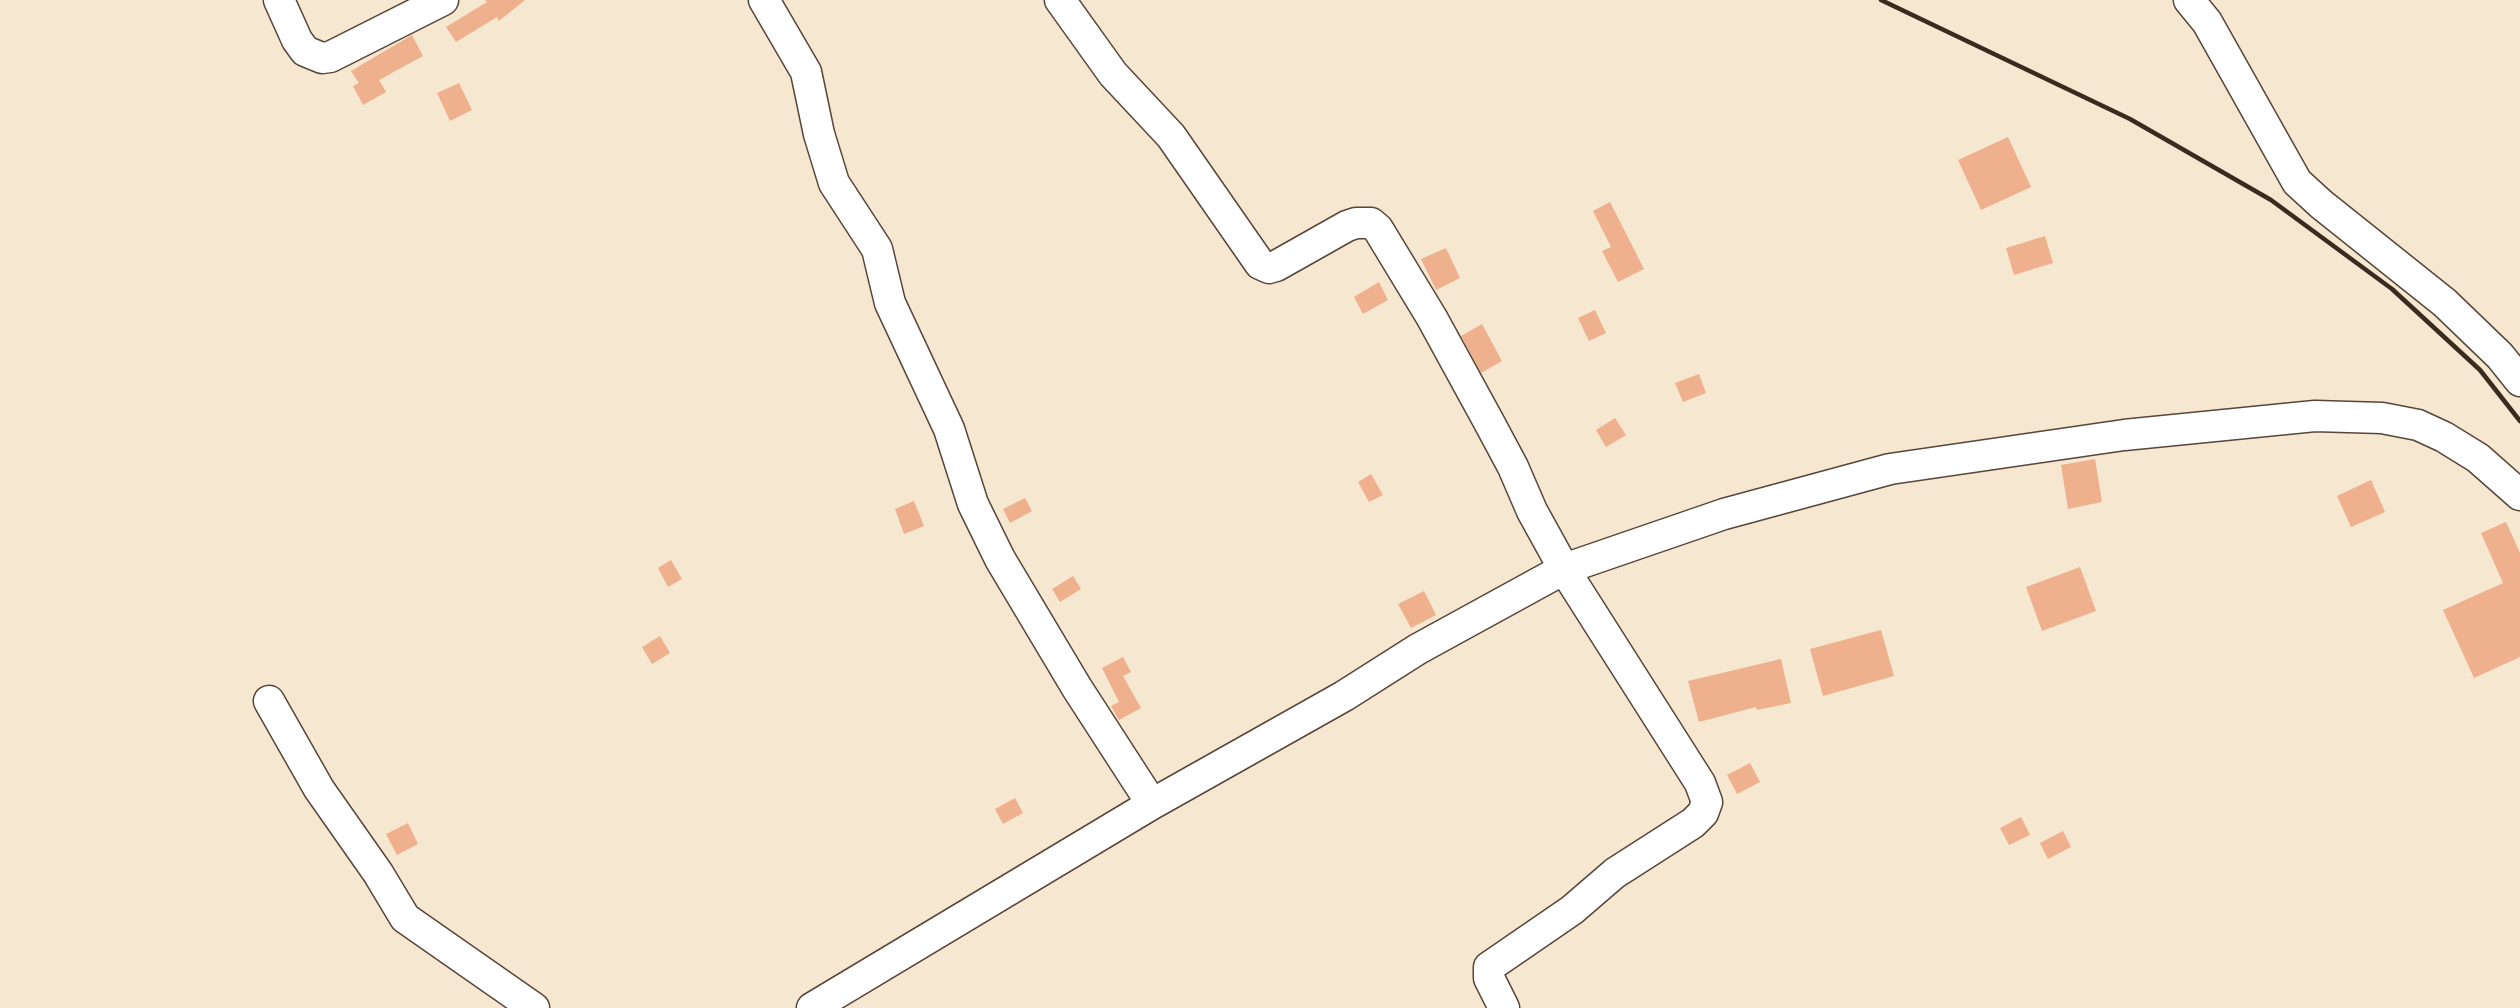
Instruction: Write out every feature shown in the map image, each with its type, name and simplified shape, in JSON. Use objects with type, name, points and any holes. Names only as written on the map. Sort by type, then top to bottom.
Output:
[{"type":"street","points":[[279,0],[297,40],[305,51],[322,58],[330,57],[443,0]]},
{"type":"street","points":[[764,0],[806,72],[819,134],[834,183],[877,249],[890,303],[949,429],[973,504],[1000,559],[1077,688],[1152,804]]},
{"type":"street","points":[[1060,0],[1113,74],[1171,136],[1260,264],[1269,268],[1276,266],[1356,223],[1371,223],[1378,229],[1432,318],[1485,414],[1513,467],[1532,511],[1564,569],[1688,763],[1707,802],[1703,813],[1693,823],[1615,873],[1572,910],[1489,967],[1489,978],[1504,1008]]},
{"type":"street","points":[[2189,0],[2207,22],[2298,182],[2321,204],[2445,303],[2500,356],[2520,381]]},
{"type":"street","points":[[812,1008],[847,996],[1152,804],[1344,696],[1418,649],[1564,569],[1724,514],[1890,469],[2124,435],[2315,416],[2382,418],[2418,425],[2444,437],[2478,458],[2520,495]]},
{"type":"street","points":[[269,701],[319,789],[378,873],[405,918],[534,1008]]},
{"type":"building","points":[[485,0],[525,0],[499,21],[497,17],[456,42],[446,27],[487,2]]},
{"type":"building","points":[[412,35],[423,56],[379,80],[386,92],[363,105],[353,86],[359,83],[351,71]]},
{"type":"building","points":[[459,83],[472,110],[450,121],[437,93]]},
{"type":"building","points":[[2008,137],[2031,187],[1981,210],[1958,160]]},
{"type":"building","points":[[1610,202],[1644,269],[1618,282],[1602,251],[1611,247],[1593,211]]},
{"type":"building","points":[[2045,236],[2053,263],[2014,275],[2006,248]]},
{"type":"building","points":[[1446,248],[1460,278],[1436,290],[1421,259]]},
{"type":"building","points":[[1379,282],[1388,300],[1363,314],[1354,297]]},
{"type":"building","points":[[1595,310],[1606,333],[1589,341],[1578,318]]},
{"type":"building","points":[[1482,324],[1502,361],[1481,373],[1461,336]]},
{"type":"building","points":[[1699,374],[1706,393],[1683,402],[1675,383]]},
{"type":"building","points":[[1615,418],[1626,435],[1606,447],[1596,430]]},
{"type":"building","points":[[2095,459],[2102,502],[2068,509],[2061,465]]},
{"type":"building","points":[[1371,474],[1383,495],[1369,502],[1358,482]]},
{"type":"building","points":[[2371,480],[2385,512],[2351,527],[2337,496]]},
{"type":"building","points":[[1025,498],[1032,511],[1010,523],[1003,509]]},
{"type":"building","points":[[914,501],[924,526],[904,534],[895,509]]},
{"type":"building","points":[[2506,522],[2520,553],[2520,657],[2474,678],[2443,610],[2503,583],[2481,533]]},
{"type":"building","points":[[671,560],[682,579],[668,587],[658,568]]},
{"type":"building","points":[[2080,567],[2096,611],[2042,631],[2026,587]]},
{"type":"building","points":[[1073,576],[1081,589],[1060,602],[1052,589]]},
{"type":"building","points":[[1424,591],[1436,615],[1411,628],[1398,604]]},
{"type":"building","points":[[1881,630],[1894,676],[1823,696],[1810,649]]},
{"type":"building","points":[[660,636],[670,653],[652,664],[642,647]]},
{"type":"building","points":[[1123,657],[1131,672],[1123,676],[1141,708],[1119,720],[1111,706],[1119,702],[1102,668]]},
{"type":"building","points":[[1781,659],[1791,703],[1757,710],[1756,707],[1699,722],[1688,681]]},
{"type":"building","points":[[1750,763],[1760,782],[1737,794],[1727,775]]},
{"type":"building","points":[[1015,798],[1023,813],[1003,824],[995,809]]},
{"type":"building","points":[[2021,817],[2030,835],[2009,845],[2000,828]]},
{"type":"building","points":[[408,823],[418,844],[397,855],[386,834]]},
{"type":"building","points":[[2063,831],[2071,847],[2048,859],[2040,843]]},
{"type":"railway","points":[[1881,0],[2130,119],[2271,200],[2392,289],[2480,370],[2520,421]]}]
